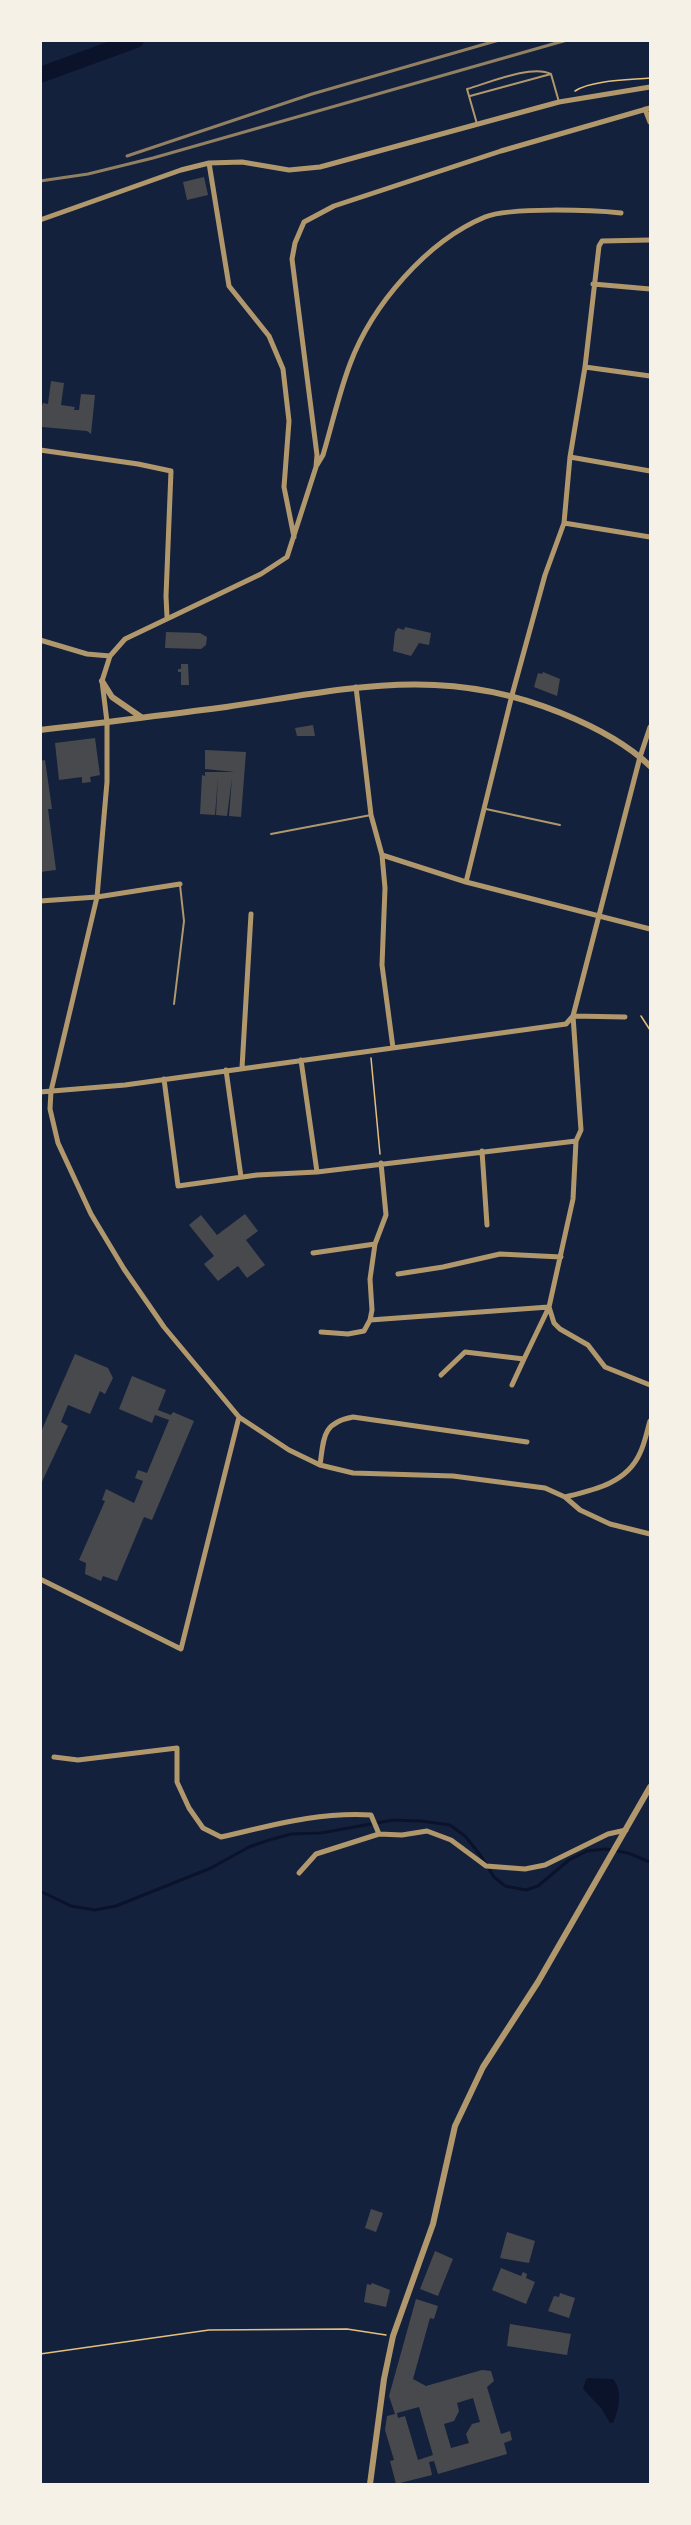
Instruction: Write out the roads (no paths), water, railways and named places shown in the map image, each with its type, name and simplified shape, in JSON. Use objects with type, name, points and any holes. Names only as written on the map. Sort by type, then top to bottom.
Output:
[{"type":"street","points":[[40,220],[181,170],[209,163],[225,161],[289,170],[309,169],[559,102],[651,87]]},
{"type":"street","points":[[651,122],[648,108],[501,151],[334,206],[304,222],[295,243],[292,259],[317,455],[316,466],[287,556],[261,574],[125,639],[110,656],[102,681],[107,722],[107,782],[97,897],[51,1091],[50,1109],[58,1143],[91,1215],[124,1269],[164,1327],[239,1417],[289,1450],[320,1465],[353,1473],[453,1476],[545,1488],[565,1497],[580,1510],[610,1524],[651,1534]]},
{"type":"street","points":[[209,163],[229,286],[270,336],[283,369],[289,421],[284,487],[294,538]]},
{"type":"street","points":[[316,466],[323,455],[350,362],[381,305],[433,248],[486,217],[506,212],[621,213]]},
{"type":"street","points":[[466,882],[512,695],[545,575],[564,523],[570,456],[585,367],[593,284],[602,241],[651,240]]},
{"type":"street","points":[[593,284],[651,289]]},
{"type":"street","points":[[585,367],[651,376]]},
{"type":"street","points":[[40,450],[171,471],[167,617]]},
{"type":"street","points":[[570,456],[651,471]]},
{"type":"street","points":[[564,523],[651,537]]},
{"type":"street","points":[[40,640],[87,654],[110,656]]},
{"type":"street","points":[[102,681],[112,697],[141,717]]},
{"type":"street","points":[[40,730],[356,687],[409,683],[443,684],[469,686],[512,695],[544,705],[599,730],[640,756],[651,766]]},
{"type":"street","points":[[356,687],[371,815],[382,855],[385,888],[382,965],[393,1048]]},
{"type":"street","points":[[512,1385],[549,1307],[561,1257],[573,1199],[576,1141],[581,1130],[579,1070],[573,1016],[640,756],[651,727]]},
{"type":"street","points":[[382,855],[466,882],[651,929]]},
{"type":"street","points":[[40,901],[97,897],[180,884]]},
{"type":"street","points":[[242,1068],[251,914]]},
{"type":"street","points":[[40,1092],[164,1079],[566,1024],[573,1016],[625,1017]]},
{"type":"street","points":[[301,1060],[317,1172]]},
{"type":"street","points":[[226,1070],[241,1177]]},
{"type":"street","points":[[164,1079],[178,1186],[241,1177],[317,1172],[576,1141]]},
{"type":"street","points":[[482,1151],[487,1225]]},
{"type":"street","points":[[321,1332],[348,1334],[364,1330],[370,1320],[372,1310],[370,1280],[375,1244],[386,1215],[381,1163]]},
{"type":"street","points":[[313,1253],[375,1244]]},
{"type":"street","points":[[399,1274],[500,1254],[561,1257]]},
{"type":"street","points":[[370,1320],[549,1307]]},
{"type":"street","points":[[549,1307],[554,1323],[588,1345],[605,1367],[651,1385]]},
{"type":"street","points":[[441,1375],[465,1352],[524,1359]]},
{"type":"street","points":[[40,1579],[181,1649],[239,1417]]},
{"type":"street","points":[[320,1465],[324,1432],[336,1421],[353,1417],[527,1442]]},
{"type":"street","points":[[565,1497],[594,1490],[614,1481],[631,1468],[640,1454],[651,1421]]},
{"type":"street","points":[[54,1757],[78,1760],[177,1748],[177,1782],[189,1808],[203,1828],[221,1837],[320,1815],[372,1815],[378,1831]]},
{"type":"street","points":[[370,2484],[384,2379],[393,2336],[433,2224],[455,2126],[483,2067],[538,1982],[651,1787]]},
{"type":"street","points":[[298,1873],[316,1854],[378,1831],[402,1835],[427,1831],[451,1840],[486,1866],[525,1869],[545,1865],[589,1841],[626,1830]]},
{"type":"lane","points":[[477,125],[467,89],[530,71],[543,70],[551,74],[559,102]]},
{"type":"lane","points":[[469,97],[551,74]]},
{"type":"lane","points":[[484,808],[560,825]]},
{"type":"lane","points":[[270,834],[371,815]]},
{"type":"lane","points":[[174,1004],[184,921],[180,884]]},
{"type":"water","points":[[586,2379],[613,2379],[616,2384],[619,2401],[613,2423],[610,2423],[601,2408],[583,2389]]},
{"type":"waterway","points":[[40,75],[136,40]]},
{"type":"waterway","points":[[40,1891],[71,1906],[95,1910],[116,1906],[211,1868],[249,1847],[269,1840],[291,1834],[321,1833],[393,1820],[450,1825],[465,1836],[494,1877],[505,1886],[526,1890],[538,1886],[569,1860],[587,1851],[606,1849],[628,1853],[650,1862]]},
{"type":"railway","points":[[127,156],[312,94],[499,40]]},
{"type":"railway","points":[[40,181],[88,174],[153,158],[567,40]]}]
